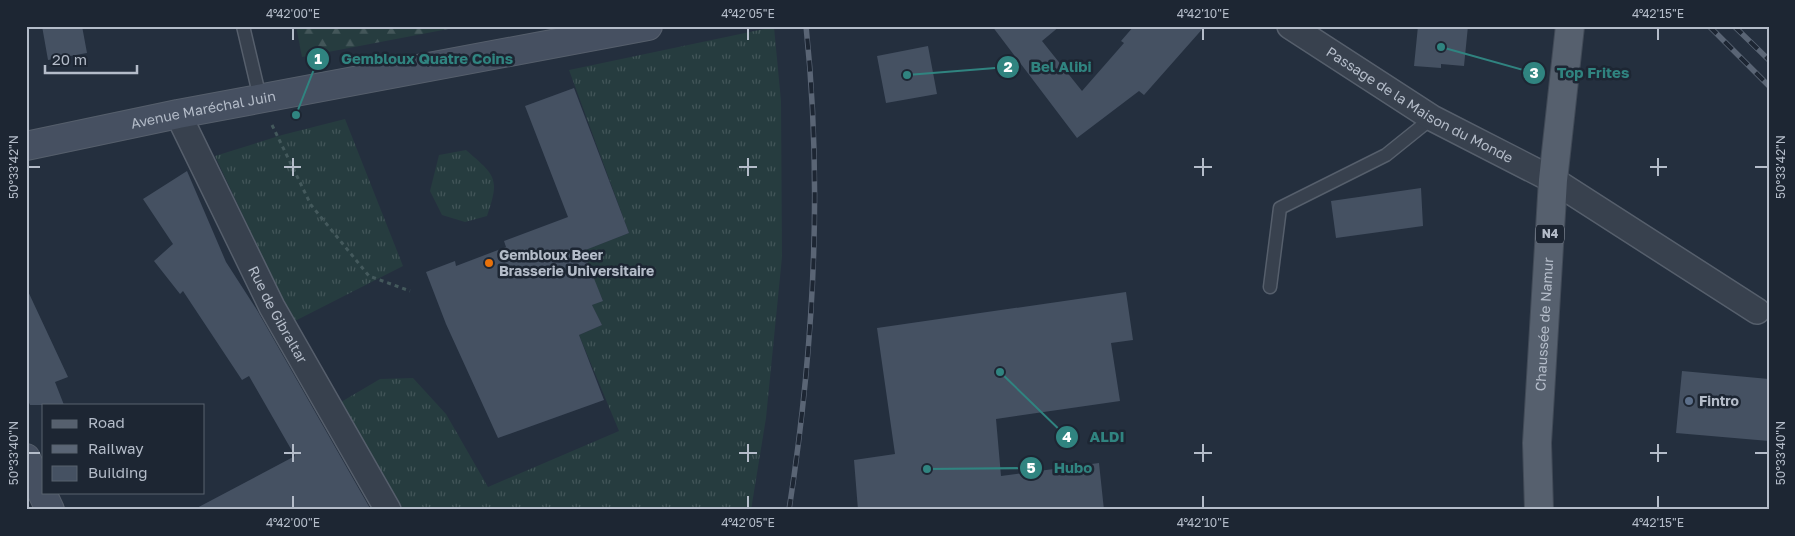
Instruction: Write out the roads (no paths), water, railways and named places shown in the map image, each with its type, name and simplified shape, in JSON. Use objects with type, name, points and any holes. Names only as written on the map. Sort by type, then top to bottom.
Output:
[{"type":"main road","name":"Chaussée de Namur","points":[[1539,510],[1537,443],[1553,180],[1570,26]]},
{"type":"main road","name":"Chaussée de Namur","points":[[1526,510],[1537,443]]},
{"type":"street","name":"Avenue Maréchal Juin","points":[[26,146],[260,98],[648,26]]},
{"type":"street","name":"Passage de la Maison du Monde","points":[[1290,26],[1432,118],[1553,180],[1763,309]]},
{"type":"street","name":"Rue de Gibraltar","points":[[178,114],[272,307],[388,510]]},
{"type":"street","points":[[26,458],[42,493]]},
{"type":"street","points":[[43,494],[50,510]]},
{"type":"lane","points":[[243,26],[260,98]]},
{"type":"lane","points":[[1270,287],[1280,208],[1386,155],[1432,118]]},
{"type":"railway","points":[[789,510],[805,389],[813,268],[815,208],[814,147],[806,26]]},
{"type":"railway","points":[[1709,26],[1769,86]]},
{"type":"railway","points":[[1734,26],[1769,60]]},
{"type":"place","name":"Top Frites","points":[[1441,47]]},
{"type":"place","name":"Bel Alibi","points":[[907,75]]},
{"type":"place","name":"Gembloux Quatre Coins","points":[[296,115]]},
{"type":"place","name":"Gembloux Beer Brasserie Universitaire","points":[[489,263]]},
{"type":"place","name":"ALDI","points":[[1000,372]]},
{"type":"place","name":"Fintro","points":[[1689,401]]},
{"type":"place","name":"Hubo","points":[[927,469]]}]
